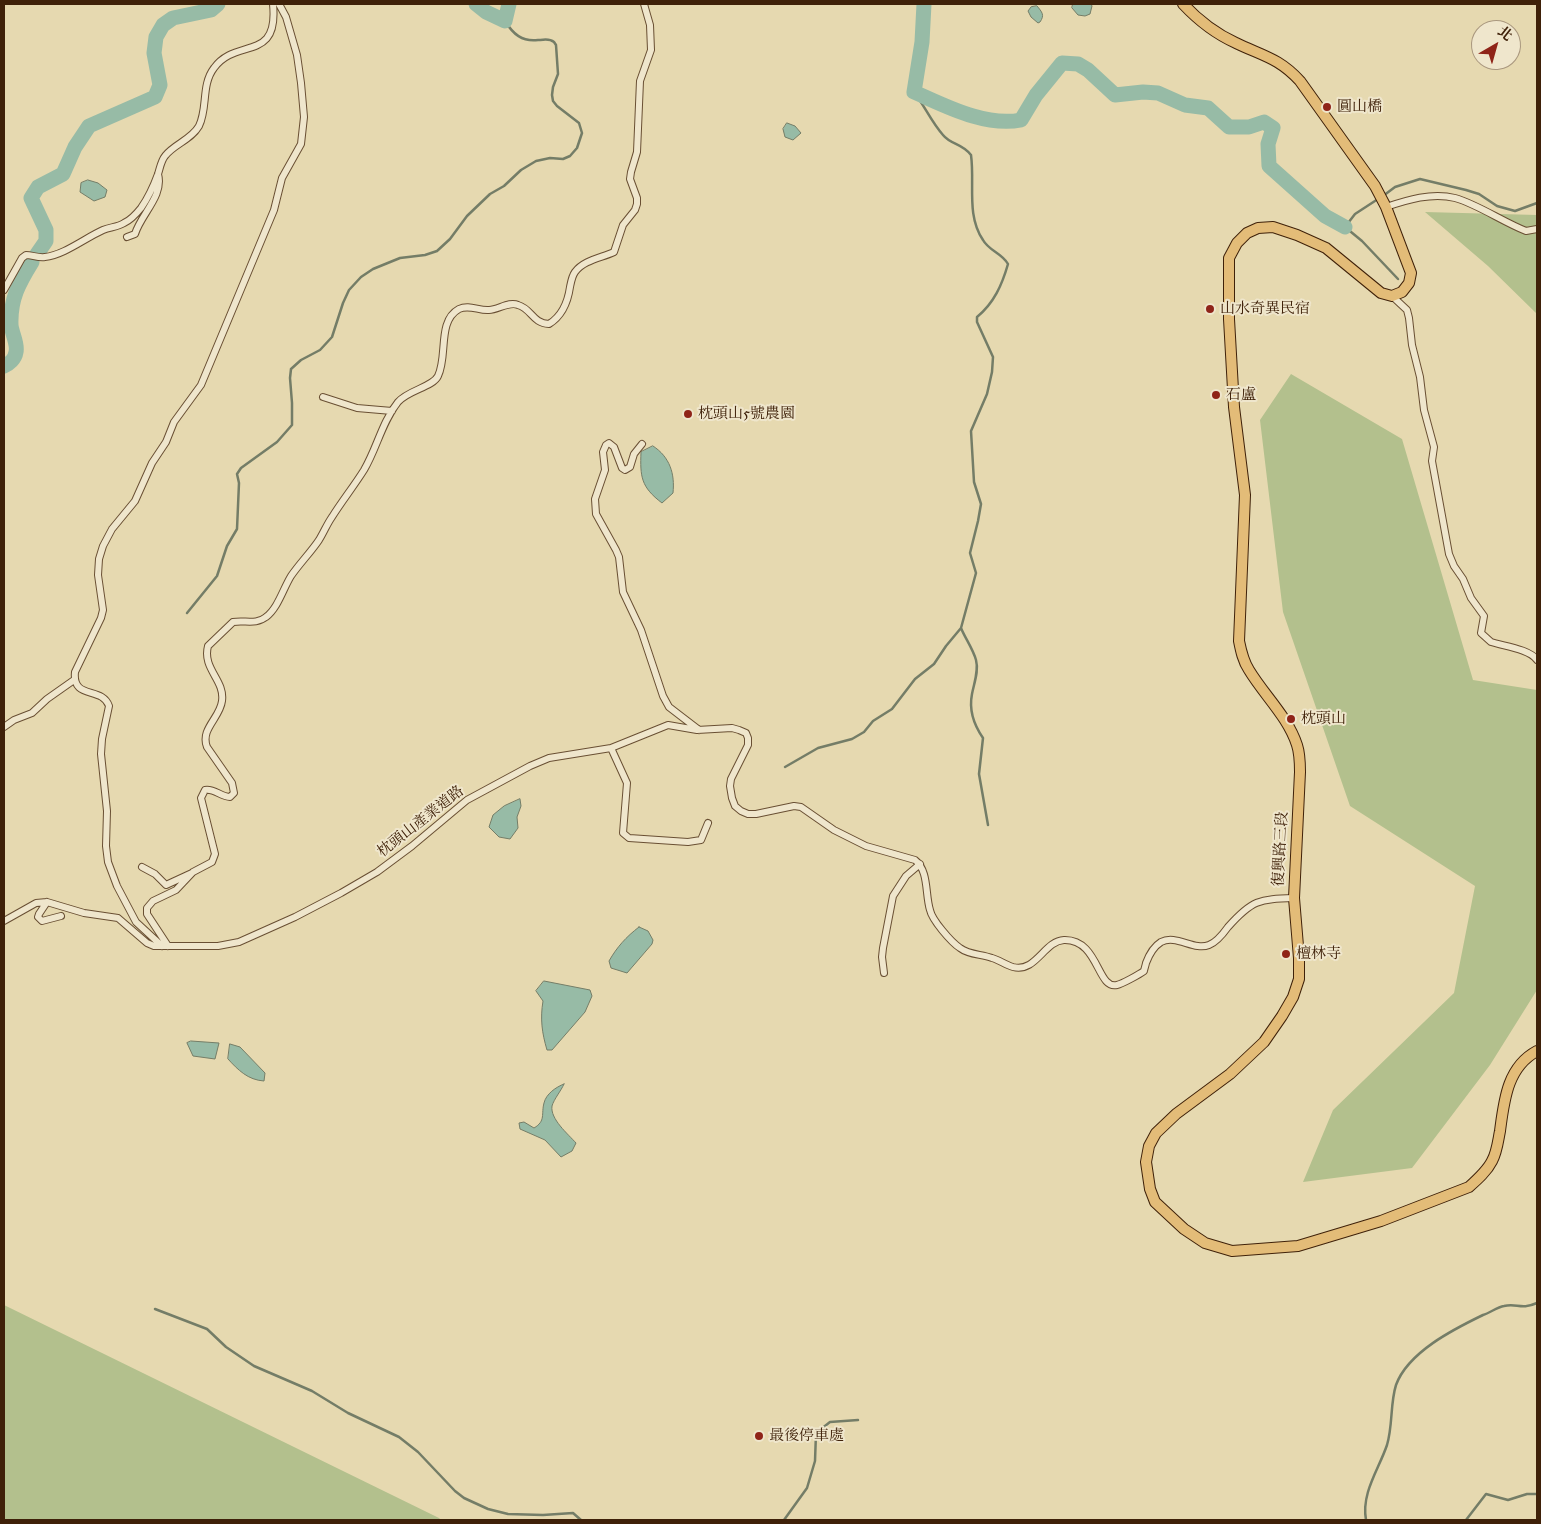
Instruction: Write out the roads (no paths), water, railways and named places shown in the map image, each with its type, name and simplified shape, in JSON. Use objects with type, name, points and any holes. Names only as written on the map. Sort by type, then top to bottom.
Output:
[{"type":"main road","points":[[1183,4],[1212,30],[1236,43],[1273,58],[1289,69],[1300,81],[1375,186],[1384,205],[1411,273],[1409,283],[1402,292],[1392,296]]},
{"type":"main road","name":"復興路三段","points":[[1392,296],[1381,293],[1326,248],[1273,227],[1258,228],[1247,233],[1237,243],[1229,258],[1229,320],[1234,407],[1244,495],[1239,641],[1248,670],[1287,724],[1300,756],[1294,898],[1299,958],[1298,979],[1293,997],[1264,1042],[1230,1074],[1176,1114],[1156,1132],[1149,1146],[1146,1162],[1150,1189],[1156,1202],[1184,1229],[1205,1243],[1232,1251],[1298,1246],[1381,1221],[1469,1187],[1481,1176],[1493,1161],[1497,1147],[1505,1092],[1521,1063],[1537,1051]]},
{"type":"street","points":[[4,290],[22,258],[26,255],[46,257],[75,245],[103,230],[124,224],[141,208],[166,155],[189,137],[199,126],[205,106],[207,81],[213,69],[221,60],[234,52],[264,43],[268,38],[272,25],[273,4]]},
{"type":"street","points":[[165,946],[136,922],[117,886],[108,862],[106,846],[107,811],[101,754],[109,706],[102,697],[84,691],[77,686],[74,680],[75,672],[103,610],[98,575],[99,560],[103,546],[112,529],[135,500],[152,463],[166,442],[174,422],[201,385],[274,210],[282,178],[301,144],[304,117],[302,82],[286,17],[279,4]]},
{"type":"street","points":[[142,867],[155,874],[166,885],[212,862],[215,854],[201,798],[202,793],[208,789],[230,797],[234,793],[232,783],[205,742],[208,727],[222,703],[220,686],[210,669],[208,661],[208,646],[233,622],[257,622],[271,612],[297,567],[319,540],[332,516],[364,469],[378,437],[399,401],[406,395],[436,380],[441,368],[445,332],[458,310],[464,307],[486,311],[518,304],[536,320],[549,324],[558,316],[567,300],[575,272],[584,264],[614,252],[623,226],[635,210],[637,204],[637,198],[630,179],[637,152],[640,81],[651,50],[650,25],[644,4]]},
{"type":"street","points":[[127,237],[136,234],[140,223],[155,199],[160,182],[158,174]]},
{"type":"street","points":[[1384,205],[1407,199],[1438,196],[1452,197],[1526,231],[1537,229]]},
{"type":"street","points":[[1392,296],[1407,310],[1409,318],[1424,410],[1434,447],[1432,461],[1449,554],[1471,598],[1484,616],[1481,633],[1491,642],[1528,652],[1537,660]]},
{"type":"street","points":[[323,397],[357,408],[392,411]]},
{"type":"street","points":[[642,444],[634,454],[630,467],[625,470],[622,468],[614,447],[609,444],[606,445],[603,452],[605,470],[595,499],[595,507],[600,523],[614,544],[619,557],[623,592],[641,630],[663,696],[669,707],[699,730]]},
{"type":"street","points":[[4,727],[14,720],[32,713],[47,699],[74,680]]},
{"type":"street","name":"枕頭山產業道路","points":[[47,902],[84,913],[118,918],[154,946],[218,946],[239,942],[302,913],[377,872],[412,846],[467,800],[530,766],[549,758],[611,748],[668,725],[699,730],[732,728],[746,733],[748,745],[731,779],[730,786],[732,798],[741,811],[748,814],[756,814],[794,806],[801,807],[834,830],[866,846],[908,857],[920,864]]},
{"type":"street","points":[[611,748],[627,783],[623,833],[629,838],[688,842],[701,840],[708,823]]},
{"type":"street","points":[[884,973],[883,948],[893,896],[906,876],[920,864],[924,872],[932,916],[953,942],[964,951],[994,958],[1014,967],[1023,968],[1032,963],[1055,943],[1063,940],[1073,941],[1092,954],[1104,981],[1109,985],[1115,986],[1144,970],[1152,949],[1162,942],[1170,940],[1205,946],[1211,944],[1219,938],[1247,907],[1256,902],[1267,899],[1294,898]]},
{"type":"street","points":[[165,946],[147,914],[147,908],[153,901],[176,890],[194,872]]},
{"type":"street","points":[[47,902],[38,917],[42,921],[61,916]]},
{"type":"street","points":[[4,920],[36,903],[47,902]]},
{"type":"waterway","points":[[37,254],[46,241],[46,230],[31,198],[38,187],[63,174],[75,147],[89,126],[155,97],[160,85],[154,53],[156,37],[163,25],[173,18],[211,10],[218,4]]},
{"type":"waterway","points":[[476,4],[486,12],[505,21],[509,4]]},
{"type":"waterway","points":[[924,4],[922,42],[914,92],[952,109],[980,118],[994,121],[1021,120],[1036,95],[1062,63],[1078,64],[1088,70],[1115,95],[1143,92],[1158,93],[1185,105],[1208,108],[1229,127],[1249,127],[1264,122],[1273,128],[1268,144],[1269,166],[1325,216],[1345,227]]},
{"type":"waterway","points":[[187,613],[217,576],[227,546],[237,529],[239,483],[237,474],[241,468],[277,442],[292,425],[291,369],[301,360],[320,350],[332,337],[349,290],[361,277],[373,269],[400,258],[425,255],[437,251],[450,239],[467,216],[490,194],[504,186],[521,170],[536,161],[550,158],[563,159],[570,156],[577,148],[582,133],[579,123],[553,101],[553,87],[558,74],[556,45],[549,40],[527,40],[518,36],[505,21]]},
{"type":"waterway","points":[[785,767],[818,748],[852,739],[864,732],[873,721],[892,709],[915,679],[934,664],[961,628],[976,573],[970,553],[981,504],[974,482],[971,431],[987,394],[993,357],[977,322],[977,317],[997,293],[1008,264],[986,244],[978,230],[973,210],[971,155],[964,148],[949,141],[943,135],[914,92]]},
{"type":"waterway","points":[[1383,196],[1395,187],[1420,179],[1479,194],[1497,206],[1515,211],[1537,203]]},
{"type":"waterway","points":[[1378,199],[1355,214],[1345,227],[1362,241],[1398,279]]},
{"type":"waterway","points":[[4,366],[12,361],[15,355],[16,346],[11,325],[12,307],[19,284],[32,262]]},
{"type":"waterway","points":[[961,628],[977,664],[971,705],[977,728],[983,738],[979,774],[988,825]]},
{"type":"waterway","points":[[1366,1520],[1365,1510],[1368,1491],[1387,1445],[1396,1385],[1402,1373],[1421,1352],[1471,1321],[1508,1305],[1527,1306],[1537,1303]]},
{"type":"waterway","points":[[155,1309],[207,1329],[226,1347],[254,1366],[312,1391],[348,1413],[399,1437],[418,1452],[464,1498],[488,1509],[508,1514],[543,1515],[573,1513],[581,1520]]},
{"type":"waterway","points":[[784,1520],[807,1488],[815,1461],[816,1433],[830,1422],[858,1420]]},
{"type":"waterway","points":[[1466,1520],[1486,1494],[1508,1500],[1527,1494],[1537,1494]]},
{"type":"place","name":"圓山橋","points":[[1327,107]]},
{"type":"place","name":"山水奇異民宿","points":[[1210,309]]},
{"type":"place","name":"石盧","points":[[1216,395]]},
{"type":"place","name":"枕頭山5號農園","points":[[688,414]]},
{"type":"place","name":"枕頭山","points":[[1291,719]]},
{"type":"place","name":"檀林寺","points":[[1286,954]]},
{"type":"place","name":"最後停車處","points":[[759,1436]]}]
